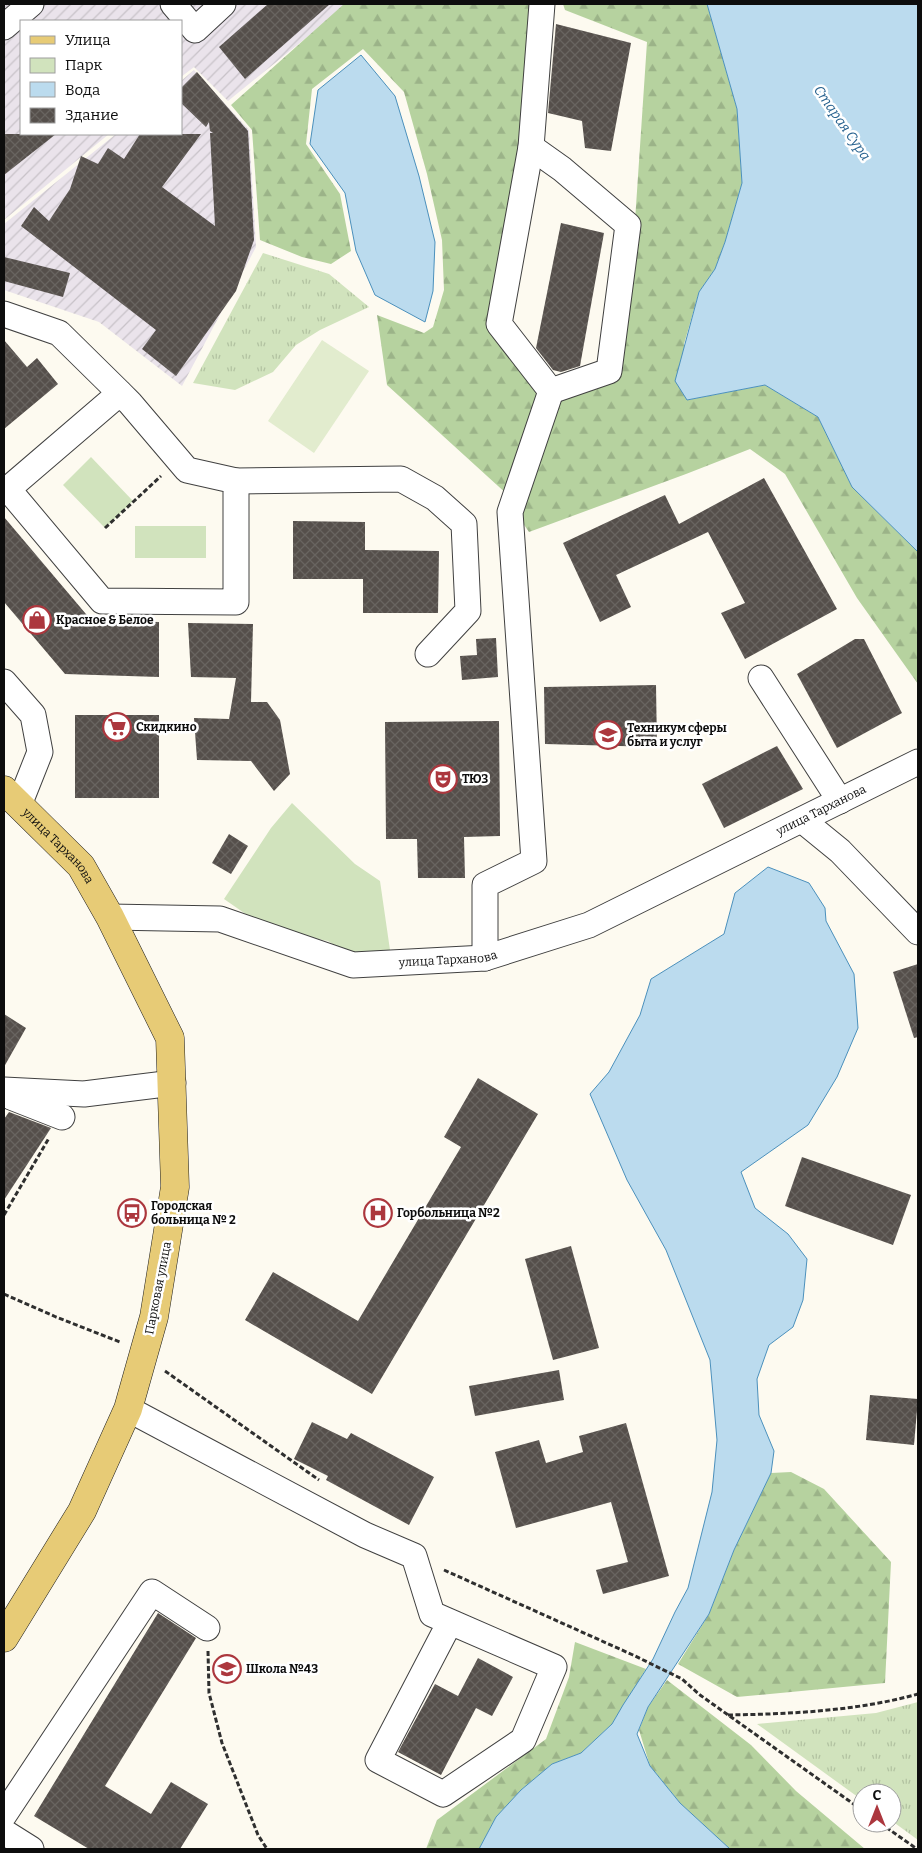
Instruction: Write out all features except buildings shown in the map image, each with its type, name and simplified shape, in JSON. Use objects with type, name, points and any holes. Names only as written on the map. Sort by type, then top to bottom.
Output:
[{"type":"main road","name":"улица Тарханова","points":[[11,797],[81,866],[110,917]]},
{"type":"main road","name":"Парковая улица","points":[[4,1638],[82,1511],[128,1409],[154,1317],[175,1187],[170,1038],[110,917]]},
{"type":"street","points":[[4,26],[31,4]]},
{"type":"street","points":[[173,4],[195,30],[223,4]]},
{"type":"street","points":[[542,4],[531,147],[500,324],[551,391]]},
{"type":"street","points":[[531,147],[562,169],[628,225],[609,371],[551,391]]},
{"type":"street","points":[[4,314],[59,333],[120,393],[188,470],[236,481],[401,479],[435,498],[464,524],[468,611],[428,654]]},
{"type":"street","points":[[485,958],[485,885],[534,861],[510,512],[551,391]]},
{"type":"street","points":[[120,393],[8,489],[102,601],[236,602],[236,481]]},
{"type":"street","points":[[761,678],[840,801]]},
{"type":"street","points":[[4,682],[33,715],[40,752],[11,797]]},
{"type":"street","name":"улица Тарханова","points":[[110,917],[220,919],[353,965],[485,958],[589,925],[918,762]]},
{"type":"street","points":[[802,820],[840,851],[918,932]]},
{"type":"street","points":[[4,1092],[84,1094],[173,1083]]},
{"type":"street","points":[[4,1092],[62,1117]]},
{"type":"street","points":[[128,1409],[365,1535],[414,1556],[432,1614],[554,1667],[523,1740],[443,1794],[378,1760],[450,1622]]},
{"type":"street","points":[[4,1815],[152,1592],[207,1628]]},
{"type":"street","points":[[4,1832],[30,1849]]},
{"type":"path","points":[[105,528],[179,459]]},
{"type":"path","points":[[4,1215],[62,1117]]},
{"type":"path","points":[[4,1294],[123,1344]]},
{"type":"path","points":[[191,1387],[324,1484]]},
{"type":"path","points":[[414,1556],[682,1679],[728,1716],[852,1803]]},
{"type":"path","points":[[207,1628],[209,1693],[222,1743],[258,1835],[267,1849]]},
{"type":"path","points":[[728,1716],[803,1712],[873,1704],[918,1694]]},
{"type":"path","points":[[894,1833],[917,1849]]},
{"type":"shaded area","points":[[4,4],[348,4],[228,101],[194,67],[182,76],[182,20],[20,20],[20,135],[108,135],[4,220]]},
{"type":"shaded area","points":[[194,70],[249,130],[256,247],[182,386],[99,322],[4,290],[4,224],[115,135],[182,135],[182,80]]},
{"type":"green space","points":[[344,4],[532,4],[522,144],[495,326],[540,391],[509,496],[387,385],[377,315],[424,333],[433,327],[444,290],[442,240],[427,174],[404,92],[363,49],[312,89],[306,144],[340,194],[351,251],[331,264],[302,257],[260,240],[252,130],[231,105]]},
{"type":"green space","points":[[563,4],[707,4],[737,109],[742,183],[725,242],[715,269],[699,292],[684,344],[687,400],[765,385],[818,417],[852,487],[918,552],[918,684],[857,598],[785,474],[750,449],[529,532],[518,516],[557,399],[621,375],[635,221],[647,42],[565,10]]},
{"type":"green space","points":[[263,253],[329,274],[369,307],[320,330],[296,345],[273,372],[235,390],[193,383]]},
{"type":"green space","points":[[322,340],[369,371],[314,453],[268,421]]},
{"type":"green space","points":[[91,457],[133,501],[105,528],[63,485]]},
{"type":"green space","points":[[135,526],[206,526],[206,558],[135,558]]},
{"type":"green space","points":[[292,803],[355,864],[380,881],[391,957],[352,957],[328,941],[267,929],[224,899],[271,828]]},
{"type":"green space","points":[[791,1472],[824,1489],[891,1562],[885,1683],[737,1697],[678,1664],[709,1614],[734,1550],[771,1473]]},
{"type":"green space","points":[[575,1642],[646,1669],[612,1724],[581,1753],[552,1764],[521,1790],[496,1817],[479,1849],[426,1849],[437,1820],[546,1739],[569,1677]]},
{"type":"green space","points":[[667,1680],[751,1745],[796,1791],[865,1849],[730,1849],[680,1803],[650,1766],[639,1730],[648,1707]]},
{"type":"green space","points":[[918,1702],[918,1840],[902,1828],[902,1783],[852,1783],[852,1793],[757,1724],[876,1713]]},
{"type":"water","name":"Старая Сура","points":[[707,4],[918,4],[918,552],[852,487],[818,417],[765,385],[687,400],[675,381],[699,292],[715,269],[742,183],[737,109]]},
{"type":"water","points":[[361,55],[395,96],[419,176],[435,242],[433,291],[425,322],[375,295],[356,251],[345,193],[310,144],[318,90]]},
{"type":"water","points":[[768,867],[809,883],[825,908],[826,921],[854,974],[858,1028],[837,1077],[808,1125],[741,1172],[755,1208],[788,1234],[807,1259],[803,1300],[793,1327],[769,1345],[757,1379],[759,1415],[774,1451],[771,1473],[734,1550],[709,1614],[648,1707],[637,1734],[650,1766],[680,1803],[730,1849],[479,1849],[496,1817],[521,1790],[552,1764],[581,1753],[612,1724],[653,1659],[688,1588],[712,1492],[717,1440],[710,1360],[666,1250],[627,1180],[590,1094],[609,1072],[640,1015],[651,979],[724,934],[735,893]]},
{"type":"place","name":"Красное & Белое","points":[[37,620]]},
{"type":"place","name":"Скидкино","points":[[117,727]]},
{"type":"place","name":"Техникум сферы быта и услуг","points":[[608,735]]},
{"type":"place","name":"ТЮЗ","points":[[443,779]]},
{"type":"place","name":"Городская больница № 2","points":[[132,1213]]},
{"type":"place","name":"Горбольница №2","points":[[378,1213]]},
{"type":"place","name":"Школа №43","points":[[227,1669]]}]
